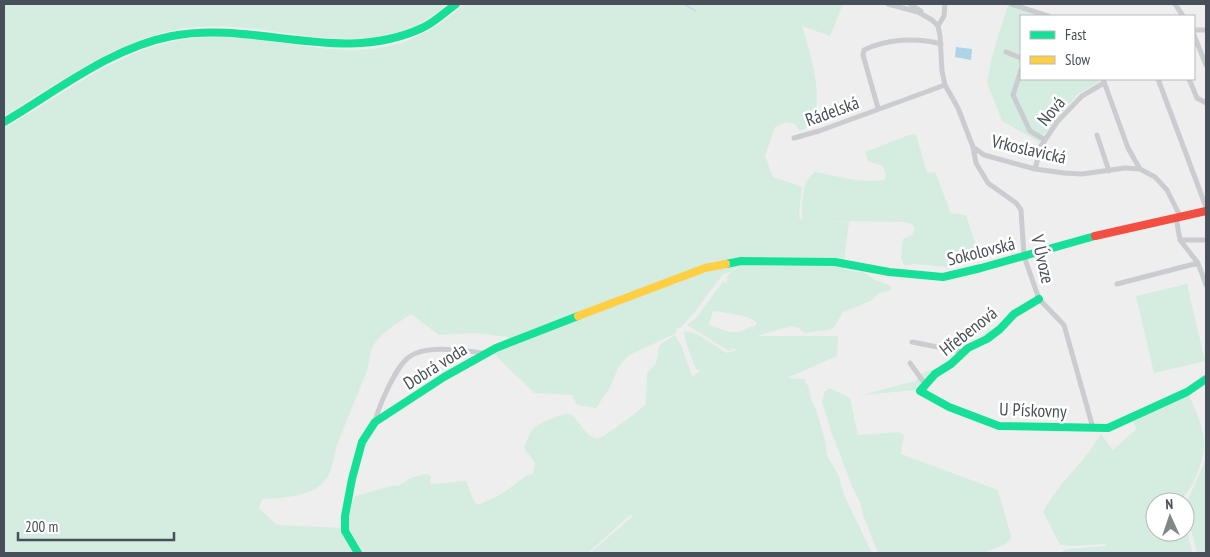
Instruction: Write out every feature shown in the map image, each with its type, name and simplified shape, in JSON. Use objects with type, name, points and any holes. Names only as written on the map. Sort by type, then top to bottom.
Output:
[{"type":"street","points":[[4,122],[104,62],[129,49],[161,39],[184,34],[218,32],[251,34],[328,44],[364,45],[387,41],[414,32],[438,18],[456,4]]},
{"type":"street","points":[[888,4],[925,15]]},
{"type":"street","points":[[910,4],[915,6],[938,26],[944,16],[945,4]]},
{"type":"street","points":[[1011,4],[1045,15]]},
{"type":"street","points":[[1175,4],[1182,15]]},
{"type":"street","name":"Vrkoslavická","points":[[938,26],[945,84],[958,108],[973,147],[984,155],[1035,169],[1064,174],[1125,168],[1140,169]]},
{"type":"street","points":[[1195,38],[1206,65]]},
{"type":"street","name":"Rádelská","points":[[878,108],[862,55],[864,50],[873,46],[898,41],[928,40],[940,44]]},
{"type":"street","points":[[1006,52],[1020,58]]},
{"type":"street","points":[[1020,73],[1013,95],[1032,133],[1045,140]]},
{"type":"street","points":[[1158,80],[1206,207]]},
{"type":"street","points":[[1189,80],[1197,98],[1206,104]]},
{"type":"street","points":[[1104,81],[1128,148],[1140,169],[1155,177],[1166,190],[1178,217],[1180,240],[1198,262],[1206,285]]},
{"type":"street","name":"Nová","points":[[1035,169],[1041,146],[1057,122],[1082,96],[1104,81]]},
{"type":"street","name":"Rádelská","points":[[794,138],[945,84]]},
{"type":"street","points":[[1097,135],[1109,171]]},
{"type":"street","name":"V Úvoze","points":[[973,147],[976,163],[988,183],[1016,203],[1021,210],[1024,256],[1039,299],[1064,325]]},
{"type":"street","name":"Sokolovská","points":[[485,353],[704,268],[730,262],[835,262],[889,272],[942,277],[1100,234],[1206,211]]},
{"type":"street","points":[[1180,240],[1206,240]]},
{"type":"street","points":[[1117,284],[1198,262]]},
{"type":"street","name":"Hřebenová","points":[[920,391],[935,374],[952,364],[968,348],[987,339],[1014,314],[1039,299]]},
{"type":"street","name":"U Pískovny","points":[[1064,325],[1093,428]]},
{"type":"street","points":[[912,342],[964,352]]},
{"type":"street","name":"Dobrá voda","points":[[358,553],[346,531],[344,521],[356,462],[362,442],[375,422],[379,406],[394,376],[409,357],[420,352],[449,349],[485,353]]},
{"type":"street","name":"Dobrá voda","points":[[375,422],[485,353]]},
{"type":"street","points":[[910,363],[925,384]]},
{"type":"street","name":"U Pískovny","points":[[920,391],[950,408],[999,426],[1108,428],[1187,392],[1206,379]]},
{"type":"green space","points":[[4,4],[448,4],[416,25],[384,36],[351,39],[215,26],[180,29],[156,35],[133,43],[88,64],[4,116]]},
{"type":"green space","points":[[464,4],[843,4],[830,36],[802,26],[816,83],[817,99],[815,114],[810,125],[800,131],[795,124],[786,122],[775,127],[765,156],[773,177],[802,187],[799,216],[803,220],[802,209],[805,185],[815,172],[858,180],[884,180],[886,176],[883,166],[868,161],[865,152],[916,134],[927,173],[935,172],[951,213],[966,215],[977,249],[970,263],[955,263],[949,267],[914,264],[905,266],[901,258],[903,239],[913,234],[914,227],[912,224],[904,222],[825,221],[849,222],[843,269],[865,273],[873,279],[891,286],[890,291],[878,293],[873,300],[843,312],[833,329],[805,333],[797,327],[791,326],[757,336],[838,336],[837,356],[787,378],[804,379],[809,388],[811,400],[816,409],[825,440],[827,456],[839,476],[844,495],[872,553],[590,553],[632,517],[631,514],[588,553],[4,553],[4,128],[107,66],[151,47],[175,41],[214,37],[359,50],[394,45],[429,31]],"holes":[[[735,268],[740,268],[735,269],[728,275],[726,283],[724,280],[697,317],[687,325],[729,351],[735,348],[736,350],[727,353],[697,334],[684,331],[686,343],[696,369],[700,371],[691,378],[692,376],[681,345],[675,335],[659,347],[656,363],[647,374],[646,404],[624,422],[599,438],[590,436],[570,414],[556,417],[538,425],[532,430],[524,448],[535,463],[533,474],[526,476],[500,495],[478,505],[474,501],[466,481],[433,484],[430,483],[431,476],[425,474],[411,478],[398,486],[391,486],[356,496],[350,504],[347,528],[277,525],[259,508],[262,499],[291,497],[301,494],[318,487],[325,480],[330,472],[338,442],[367,371],[370,353],[374,345],[388,330],[411,314],[439,335],[473,333],[509,337],[494,354],[534,393],[572,395],[577,405],[596,408],[609,389],[619,366],[628,356],[676,333],[677,328],[680,328],[694,313],[723,274]],[[713,311],[742,316],[757,323],[755,326],[739,332],[728,331],[709,325]]]},
{"type":"green space","points":[[1008,5],[1037,15],[1020,15],[1020,80],[1099,80],[1100,82],[1078,94],[1039,142],[1002,121],[987,83],[992,56]]},
{"type":"green space","points":[[1187,284],[1205,361],[1154,373],[1136,296]]},
{"type":"green space","points":[[978,324],[993,330],[917,390],[862,395],[915,382],[922,373],[948,364],[989,329]]},
{"type":"green space","points":[[829,389],[850,398],[858,435],[899,432],[904,435],[901,454],[998,490],[1011,539],[1006,544],[983,553],[878,553],[863,515],[861,504],[832,434],[822,402],[825,391]]},
{"type":"green space","points":[[1189,396],[1199,419],[1204,438],[1204,448],[1199,469],[1194,482],[1187,492],[1145,492],[1145,542],[1190,542],[1192,553],[1060,553],[1066,549],[1106,546],[1105,544],[1060,545],[1043,512],[1049,501],[1101,434],[1113,450],[1136,429],[1132,418]]},
{"type":"green space","points":[[1206,459],[1206,553],[1197,553],[1194,542],[1195,492],[1191,492]]},
{"type":"water","points":[[956,47],[972,49],[971,60],[955,57]]},
{"type":"waterway","points":[[684,4],[696,11]]},
{"type":"traffic: fast","points":[[4,122],[106,60],[149,42],[172,36],[203,33],[235,33],[329,43],[360,43],[391,39],[422,28],[456,4]]},
{"type":"traffic: fast","points":[[726,264],[741,261],[835,262],[889,272],[943,277],[1095,236]]},
{"type":"traffic: fast","points":[[1039,299],[1014,314],[987,339],[968,348],[951,364],[935,374],[920,391],[949,407],[999,426],[1108,428],[1187,392],[1206,379]]},
{"type":"traffic: fast","points":[[358,553],[345,531],[345,516],[362,442],[375,422],[444,377],[496,348],[578,316]]},
{"type":"traffic: slow","points":[[578,316],[705,268],[726,264]]},
{"type":"traffic: jam","points":[[1095,236],[1206,211]]}]
